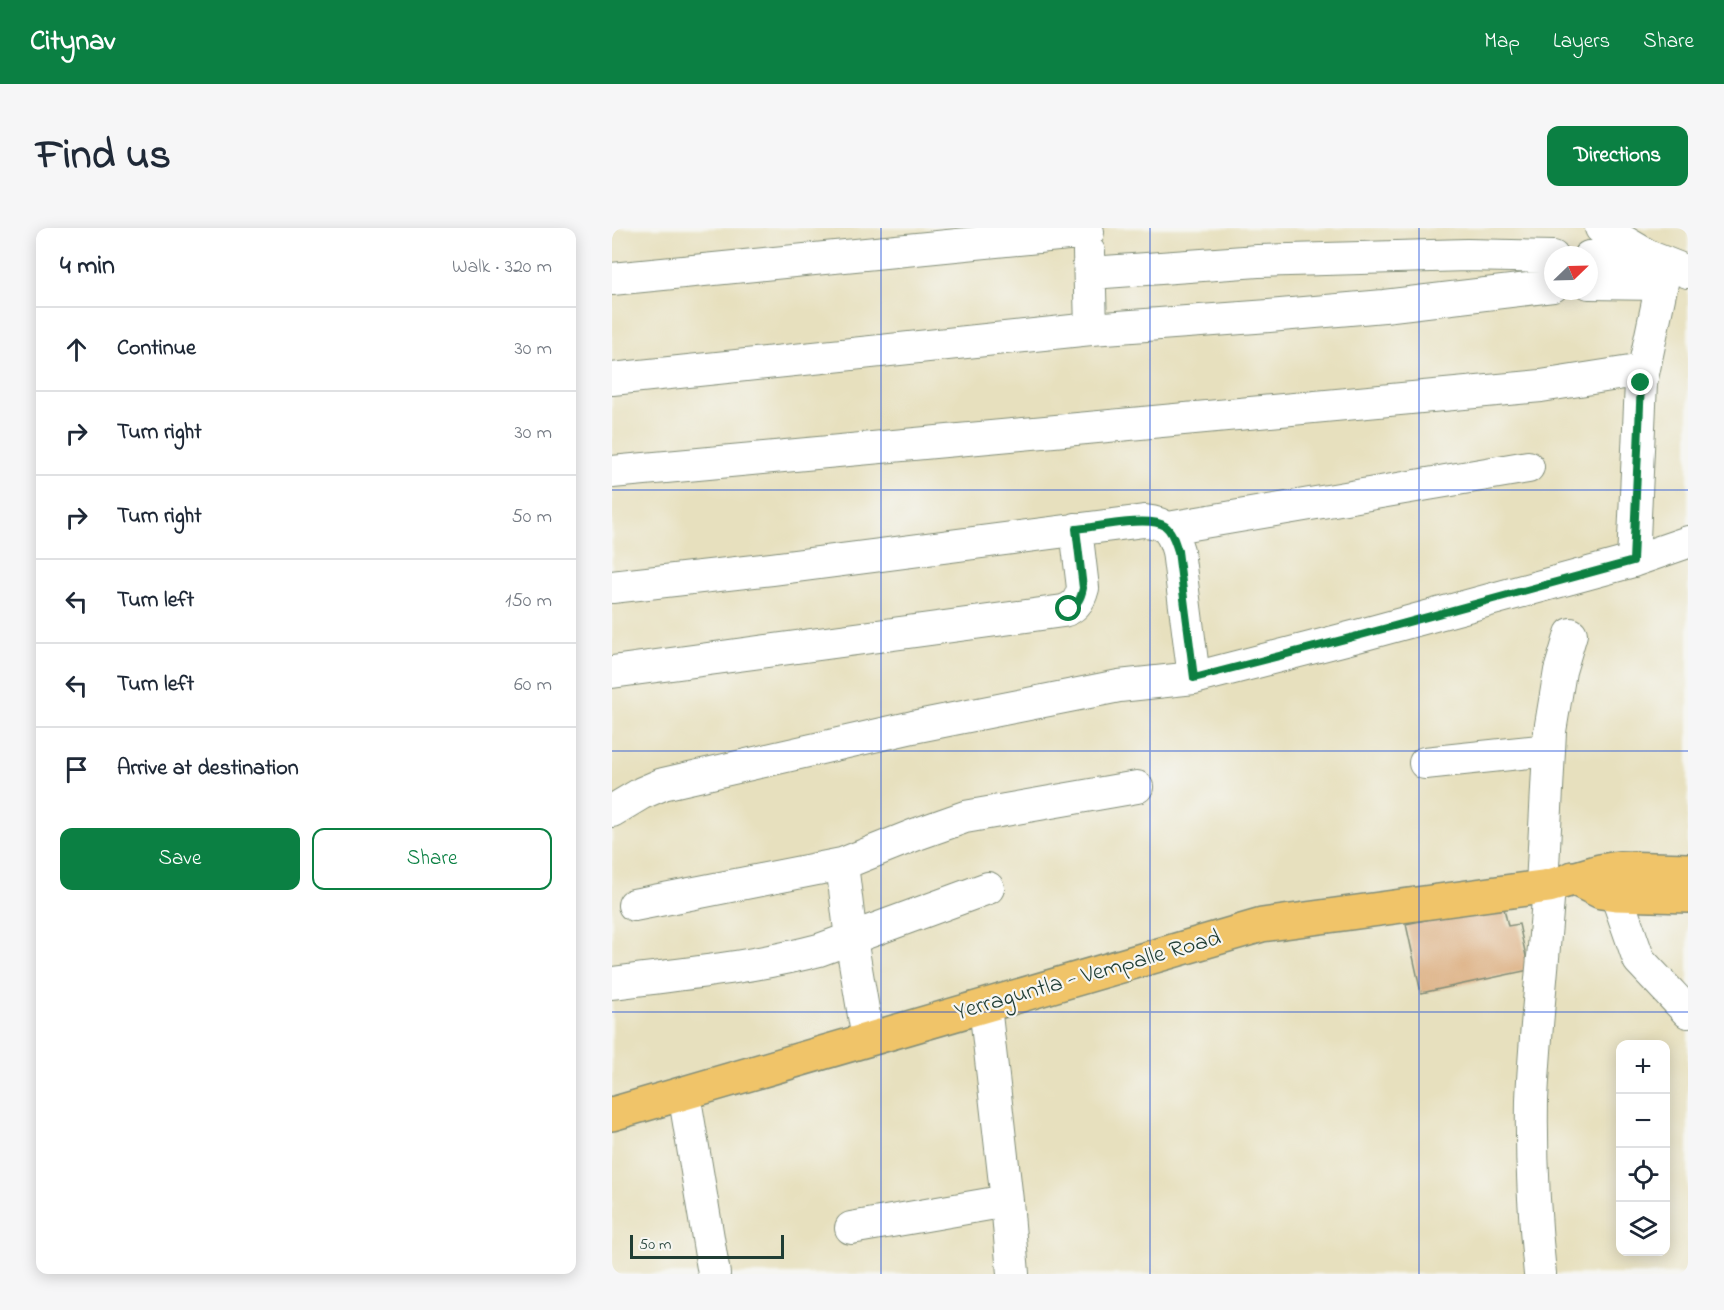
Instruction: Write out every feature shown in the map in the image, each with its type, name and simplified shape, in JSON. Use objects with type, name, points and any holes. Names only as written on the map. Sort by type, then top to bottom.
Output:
[{"type":"highway","name":"Yerraguntla - Vempalle Road","points":[[612,1114],[1262,925],[1554,883],[1619,868],[1688,870]]},
{"type":"highway","points":[[1554,883],[1616,894],[1688,896]]},
{"type":"street","points":[[1600,228],[1666,269]]},
{"type":"street","points":[[612,279],[1088,230],[1091,329]]},
{"type":"street","points":[[1091,273],[1258,261],[1467,255],[1544,257]]},
{"type":"street","points":[[1598,258],[1666,269]]},
{"type":"street","points":[[1598,281],[1666,269]]},
{"type":"street","points":[[1633,561],[1639,408],[1643,370],[1666,269]]},
{"type":"street","points":[[612,379],[1091,329],[1384,306],[1544,287]]},
{"type":"street","points":[[612,472],[1541,386],[1643,370]]},
{"type":"street","points":[[1168,528],[1528,467]]},
{"type":"street","points":[[612,587],[772,569],[1144,520],[1158,522],[1168,528],[1178,551],[1194,678]]},
{"type":"street","points":[[612,672],[1069,609],[1076,605],[1083,588],[1076,529]]},
{"type":"street","points":[[612,811],[642,793],[685,778],[924,725],[1119,686],[1194,678],[1633,561],[1688,542]]},
{"type":"street","points":[[1540,1274],[1532,1157],[1533,1099],[1554,883],[1549,750],[1557,682],[1571,634]]},
{"type":"street","points":[[1425,763],[1549,750]]},
{"type":"street","points":[[612,782],[642,793]]},
{"type":"street","points":[[634,905],[842,864],[965,817],[1137,787]]},
{"type":"street","points":[[842,864],[851,939],[868,1039]]},
{"type":"street","points":[[612,983],[761,963],[819,950],[988,888]]},
{"type":"street","points":[[1616,894],[1640,960],[1688,1012]]},
{"type":"street","points":[[985,1006],[1013,1274]]},
{"type":"street","points":[[684,1093],[714,1274]]},
{"type":"street","points":[[851,1228],[1007,1201]]},
{"type":"building","points":[[1503,904],[1508,926],[1519,924],[1529,970],[1421,993],[1406,924]]},
{"type":"route","points":[[1069,609],[1076,605],[1083,588],[1076,529],[1144,520],[1158,522],[1168,528],[1175,540],[1194,678],[1633,561],[1641,383]]}]
